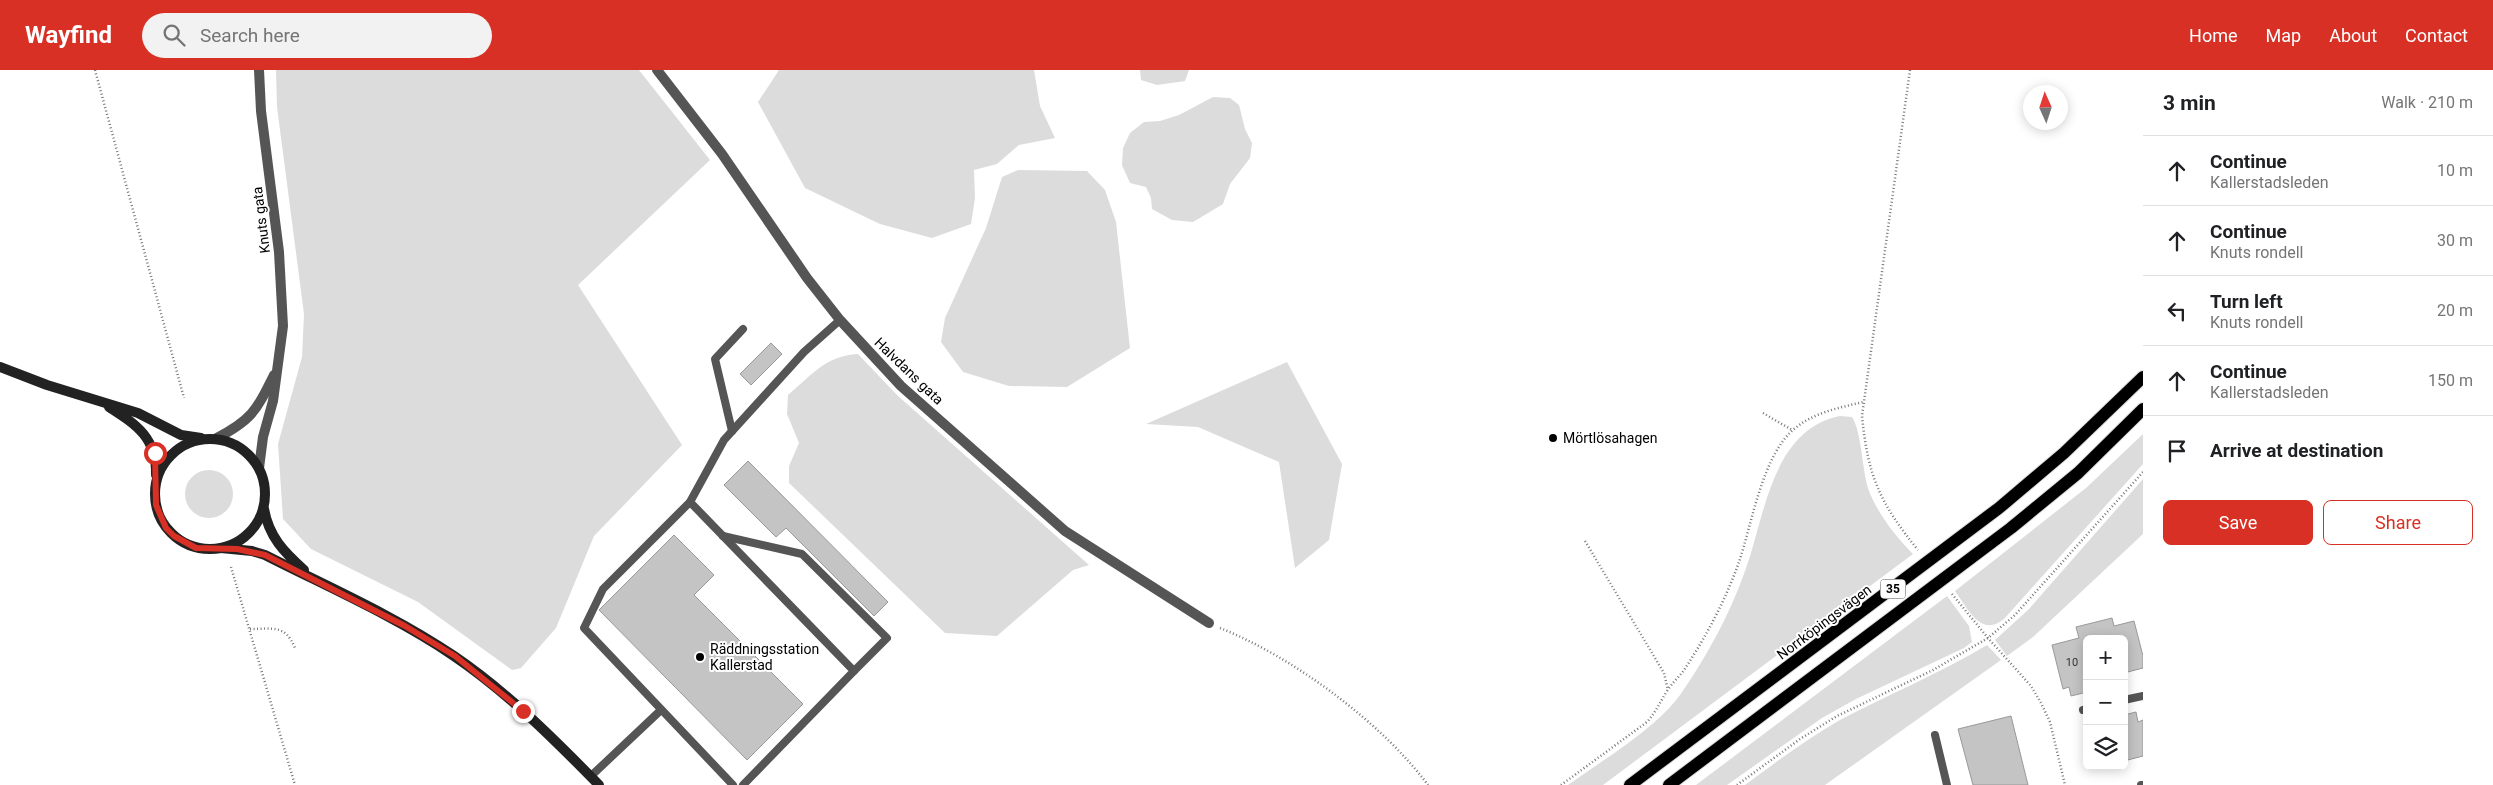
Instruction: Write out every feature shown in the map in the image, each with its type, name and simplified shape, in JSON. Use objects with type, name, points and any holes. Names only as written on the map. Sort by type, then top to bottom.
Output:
[{"type":"main road","points":[[0,367],[138,413],[181,435],[236,445],[245,451],[259,468],[265,487],[264,507],[269,529],[274,539],[314,580]]},
{"type":"main road","name":"Norrköpingsvägen","points":[[1630,785],[1999,508],[2064,453],[2143,377]]},
{"type":"main road","points":[[104,403],[139,428],[150,442],[156,458],[156,505],[166,528],[185,544],[203,549],[221,548],[252,551],[265,555],[405,626],[455,656],[523,711],[599,785]]},
{"type":"main road","name":"35","points":[[1668,785],[2011,528],[2078,472],[2143,409]]},
{"type":"main road","points":[[156,481],[161,468],[180,447],[211,439]]},
{"type":"main road","points":[[221,548],[244,538],[260,518],[264,507]]},
{"type":"street","name":"Knuts gata","points":[[259,70],[261,111],[282,290],[282,326],[278,367],[273,401],[263,437],[259,468]]},
{"type":"street","name":"Halvdans gata","points":[[657,70],[722,154],[807,278],[840,320],[901,386],[1066,531],[1209,624]]},
{"type":"street","name":"Knuts gata","points":[[211,439],[248,420],[259,405],[278,367]]},
{"type":"lane","points":[[733,785],[584,628],[603,589],[690,502],[724,440],[804,352],[840,320]]},
{"type":"lane","points":[[732,431],[715,359],[743,328]]},
{"type":"lane","points":[[690,502],[854,671]]},
{"type":"lane","points":[[723,536],[802,554],[887,638],[743,785]]},
{"type":"lane","points":[[2128,699],[2143,696]]},
{"type":"lane","points":[[591,776],[661,710]]},
{"type":"lane","points":[[1935,735],[1947,785]]},
{"type":"path","points":[[95,70],[184,398]]},
{"type":"path","points":[[1910,70],[1862,402],[1864,434],[1877,490],[1892,518],[1918,550]]},
{"type":"path","points":[[1561,785],[1647,722],[1656,713],[1668,690],[1684,670],[1720,606],[1739,564],[1765,479],[1776,453],[1792,430],[1823,412],[1862,402]]},
{"type":"path","points":[[1763,413],[1792,430]]},
{"type":"path","points":[[1737,785],[1800,739],[1837,716],[1933,670],[1988,638],[2015,615],[2143,472]]},
{"type":"path","points":[[1585,540],[1664,674],[1668,690]]},
{"type":"path","points":[[231,567],[294,785]]},
{"type":"path","points":[[1952,594],[2031,686],[2050,722],[2065,785]]},
{"type":"path","points":[[1209,624],[1240,636],[1311,678],[1374,727],[1428,785]]},
{"type":"path","points":[[250,629],[283,630],[290,636],[295,648]]},
{"type":"shaded area","points":[[276,70],[639,70],[710,160],[578,285],[682,445],[594,536],[556,628],[521,668],[512,670],[418,602],[311,549],[283,519],[278,444],[302,357],[304,314],[277,107]]},
{"type":"shaded area","points":[[779,70],[1034,70],[1040,106],[1055,138],[1019,145],[997,164],[974,170],[975,198],[971,224],[932,238],[880,224],[805,188],[758,102]]},
{"type":"shaded area","points":[[1140,70],[1189,70],[1185,81],[1157,85],[1141,80]]},
{"type":"shaded area","points":[[1213,97],[1230,98],[1239,105],[1245,129],[1252,143],[1250,158],[1230,184],[1223,204],[1193,222],[1172,220],[1152,209],[1151,198],[1146,187],[1130,183],[1122,165],[1123,148],[1130,133],[1144,122],[1160,121],[1179,115]]},
{"type":"shaded area","points":[[1018,170],[1087,171],[1105,190],[1116,222],[1130,348],[1067,387],[1009,386],[963,372],[941,342],[945,318],[986,228],[1002,177]]},
{"type":"shaded area","points":[[858,354],[898,396],[1089,565],[1073,570],[997,636],[945,633],[789,483],[789,466],[799,443],[787,414],[788,395],[828,363],[837,358]]},
{"type":"shaded area","points":[[1287,362],[1342,464],[1329,540],[1295,568],[1279,462],[1198,427],[1146,424]]},
{"type":"shaded area","points":[[1840,416],[1852,417],[1855,424],[1869,491],[1877,508],[1888,525],[1913,554],[1603,785],[1568,785],[1643,732],[1680,695],[1708,651],[1725,619],[1745,571],[1774,479],[1785,457],[1799,439],[1817,424]]},
{"type":"shaded area","points":[[2143,434],[2143,464],[2004,619],[1996,624],[1988,625],[1976,619],[1955,591],[2086,488]]},
{"type":"shaded area","points":[[209,470],[218,472],[226,477],[231,485],[233,494],[231,503],[226,511],[218,516],[209,518],[200,516],[192,511],[187,503],[185,494],[187,485],[192,477],[200,472]]},
{"type":"shaded area","points":[[2143,479],[2143,534],[2033,637],[2007,656],[1995,640],[2029,609]]},
{"type":"shaded area","points":[[1947,596],[1969,626],[1972,642],[1964,648],[1856,699],[1822,718],[1727,785],[1696,785]]},
{"type":"shaded area","points":[[1987,645],[2001,660],[1825,785],[1745,785],[1780,759],[1840,720]]},
{"type":"building","points":[[771,343],[782,354],[751,385],[740,374]]},
{"type":"building","points":[[748,461],[888,602],[874,616],[786,528],[776,537],[724,485]]},
{"type":"building","name":"Räddningsstation Kallerstad","points":[[674,535],[714,575],[694,595],[803,704],[747,760],[599,610]]},
{"type":"building","points":[[2112,618],[2114,626],[2134,621],[2143,656],[2143,668],[2128,672],[2128,635],[2083,635],[2083,693],[2071,696],[2069,687],[2063,689],[2052,645],[2079,638],[2076,627]]},
{"type":"building","points":[[2136,712],[2138,722],[2143,720],[2143,756],[2128,760],[2128,725],[2128,714]]},
{"type":"building","points":[[2011,716],[2028,785],[1973,785],[1958,729]]},
{"type":"place","name":"Mörtlösahagen","points":[[1553,438]]},
{"type":"place","name":"Räddningsstation Kallerstad","points":[[700,657]]},
{"type":"route","points":[[155,453],[156,481],[154,493],[156,505],[166,528],[185,544],[196,548],[237,549],[265,555],[405,626],[455,656],[523,711]]}]
